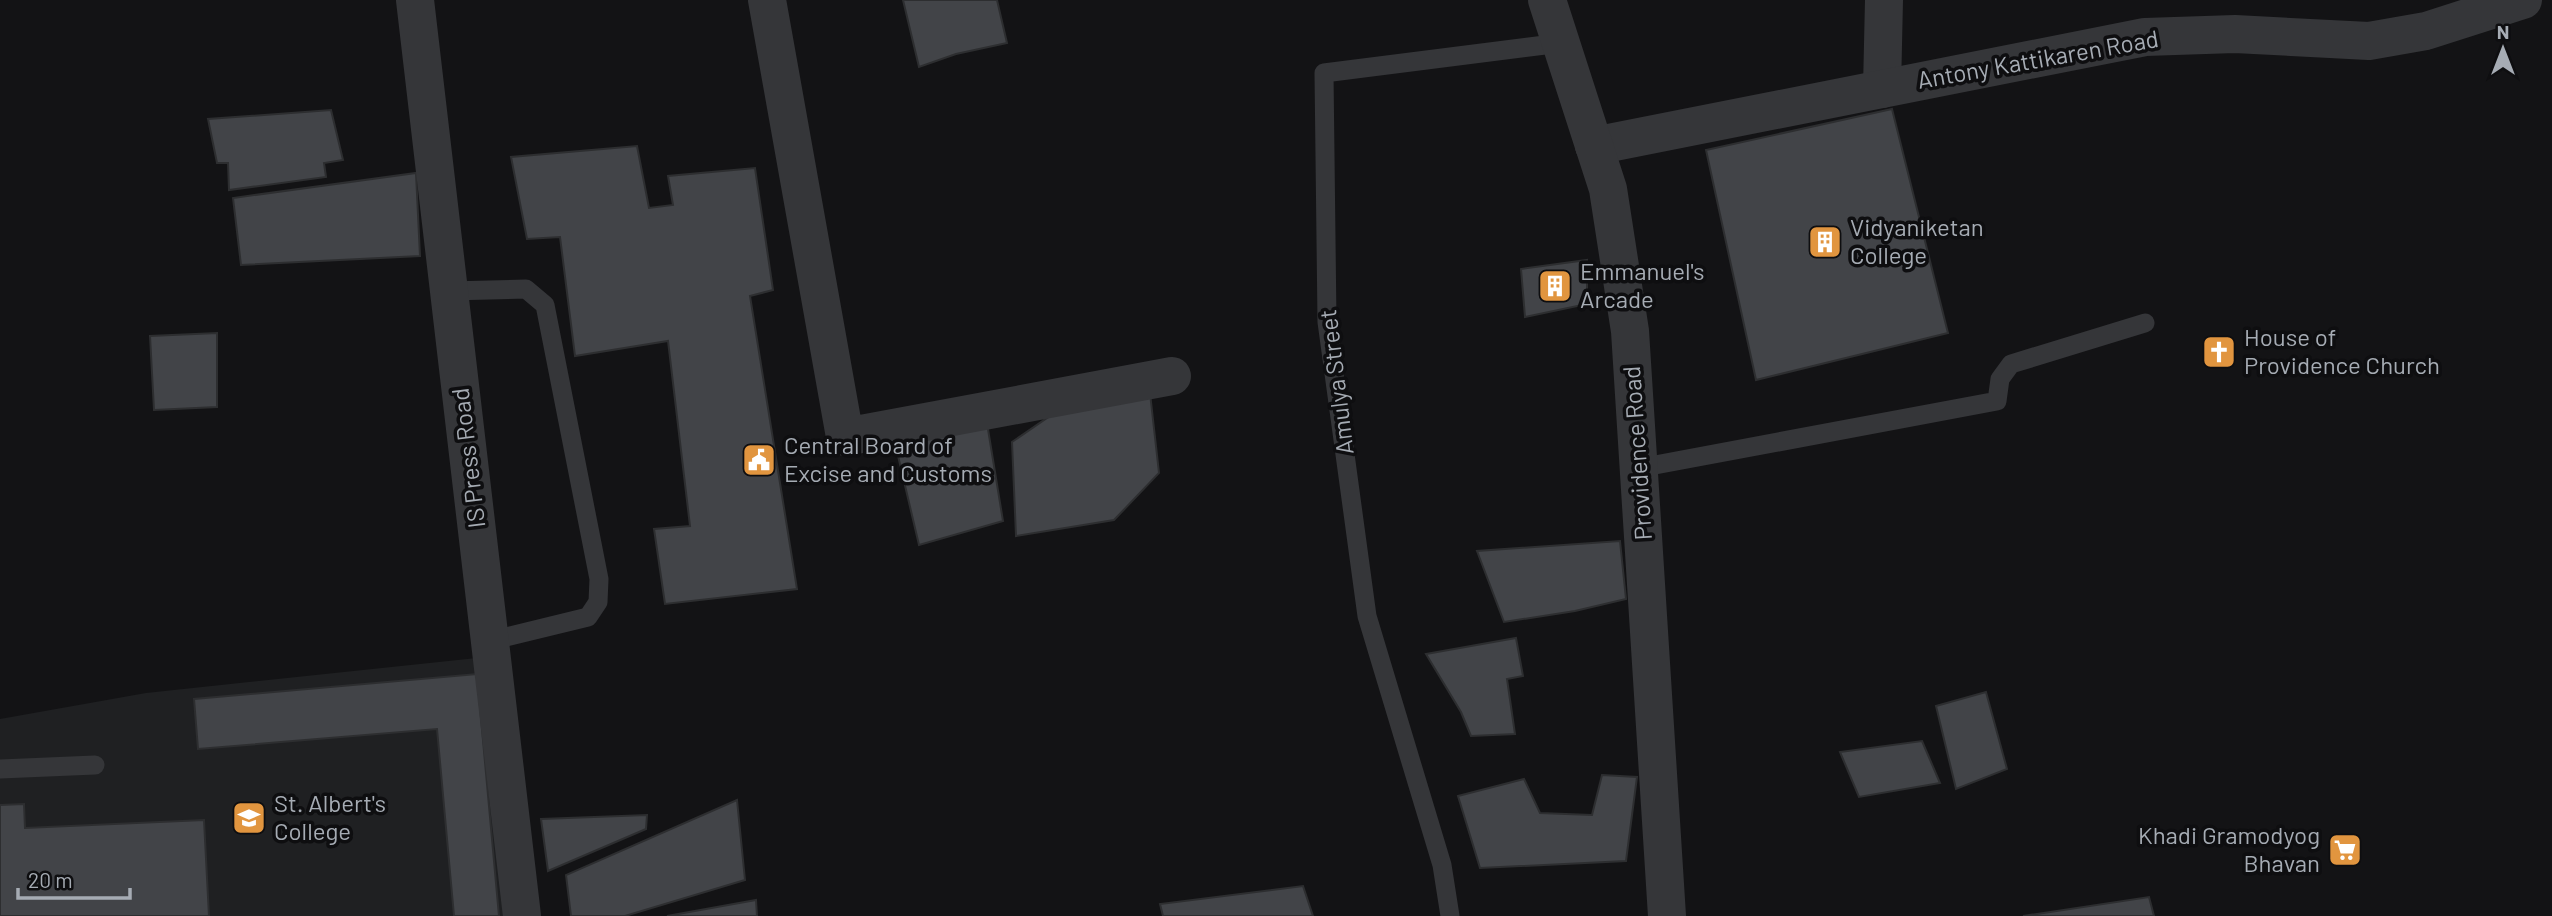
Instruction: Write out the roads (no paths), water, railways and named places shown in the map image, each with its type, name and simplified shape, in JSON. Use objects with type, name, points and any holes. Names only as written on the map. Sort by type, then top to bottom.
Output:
[{"type":"street","name":"IS Press Road","points":[[415,0],[522,916]]},
{"type":"street","points":[[767,0],[845,437],[1172,376]]},
{"type":"street","name":"Providence Road","points":[[1547,0],[1608,189],[1630,331],[1667,916]]},
{"type":"street","points":[[1882,89],[1884,0]]},
{"type":"street","name":"Antony Kattikaren Road","points":[[1594,146],[2145,37],[2235,34],[2369,41],[2398,37],[2523,0]]},
{"type":"lane","name":"Amulya Street","points":[[1450,916],[1442,865],[1367,616],[1327,322],[1324,73],[1561,43]]},
{"type":"lane","points":[[449,291],[526,289],[545,305],[598,579],[598,602],[588,617],[490,640]]},
{"type":"lane","points":[[1639,468],[1997,401],[2000,379],[2011,364],[2146,323]]},
{"type":"lane","points":[[0,769],[95,765]]},
{"type":"place","name":"Vidyaniketan College","points":[[1825,242]]},
{"type":"place","name":"Emmanuel's Arcade","points":[[1555,286]]},
{"type":"place","name":"House of Providence Church","points":[[2219,352]]},
{"type":"place","name":"Central Board of Excise and Customs","points":[[759,460]]},
{"type":"place","name":"St. Albert's College","points":[[249,818]]},
{"type":"place","name":"Khadi Gramodyog Bhavan","points":[[2345,850]]}]
